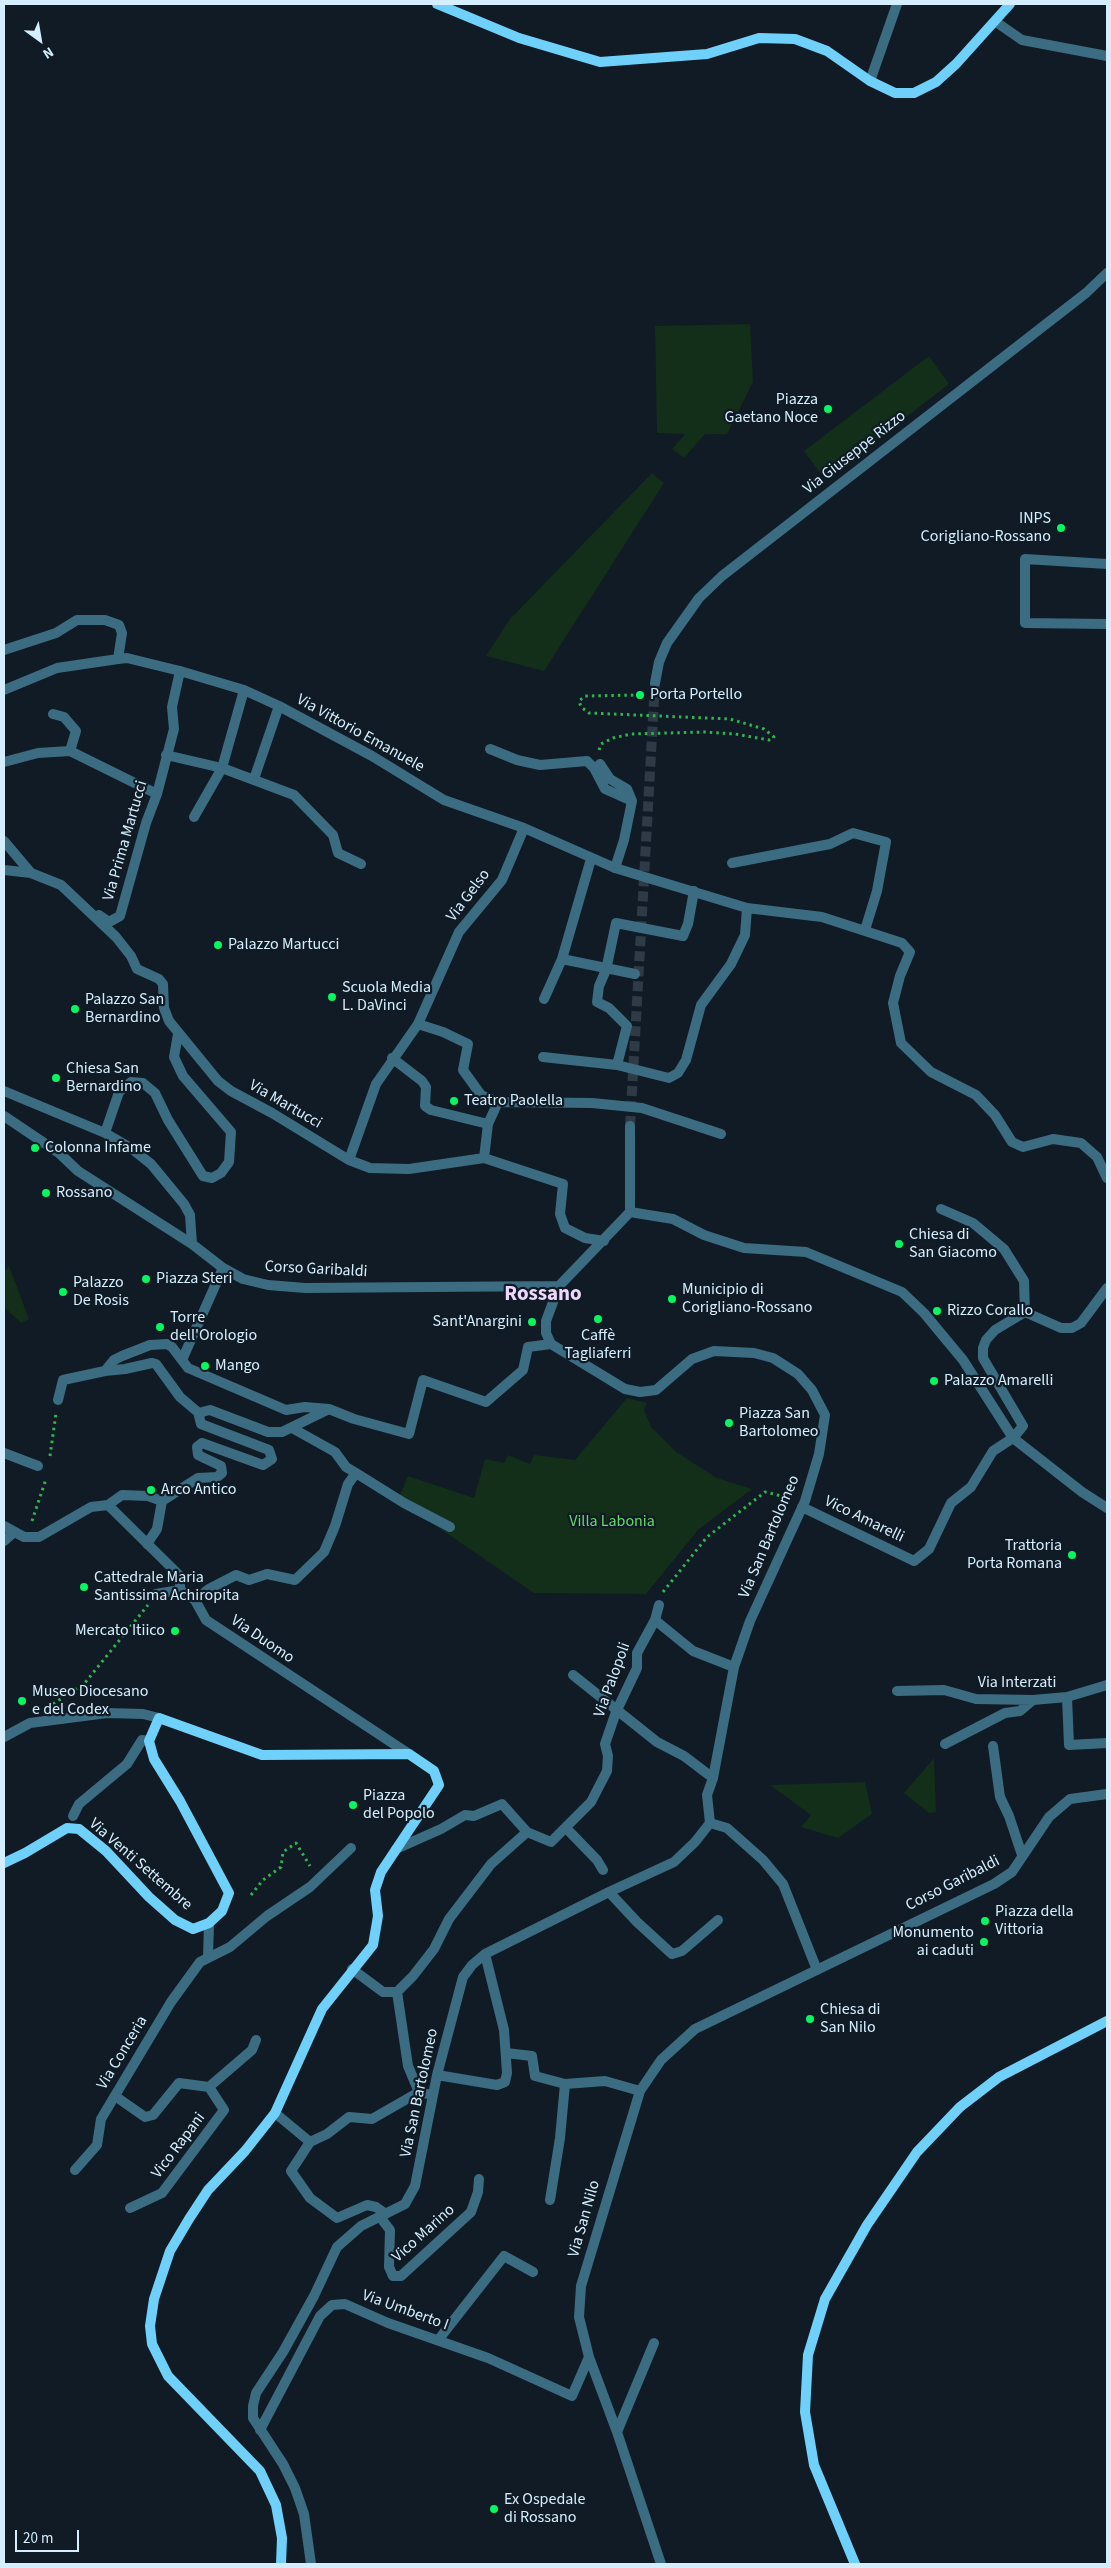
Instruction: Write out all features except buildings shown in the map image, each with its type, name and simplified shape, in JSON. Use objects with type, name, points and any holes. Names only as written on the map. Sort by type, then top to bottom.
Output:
[{"type":"main road","points":[[438,4],[518,38],[600,62],[707,54],[759,38],[795,39],[827,51],[870,82],[895,92],[914,93],[936,82],[996,22],[1010,4]]},
{"type":"main road","points":[[209,1923],[222,1911],[229,1893],[180,1801],[154,1759],[149,1741],[159,1718],[262,1755],[409,1754],[434,1771],[439,1785],[381,1872],[375,1890],[378,1916],[373,1945],[322,2009],[275,2113],[245,2151],[208,2190],[189,2219],[170,2251],[154,2299],[150,2326],[152,2344],[168,2376],[260,2471],[276,2505],[282,2538],[281,2564]]},
{"type":"main road","name":"Via Venti Settembre","points":[[4,1863],[25,1853],[66,1828],[79,1829],[106,1851],[148,1898],[175,1920],[194,1929],[209,1923]]},
{"type":"main road","points":[[855,2564],[814,2465],[805,2412],[808,2355],[825,2299],[867,2225],[917,2152],[960,2107],[999,2078],[1107,2021]]},
{"type":"street","points":[[870,82],[897,4]]},
{"type":"street","points":[[996,22],[1022,40],[1107,56]]},
{"type":"street","name":"Via Giuseppe Rizzo","points":[[655,683],[659,662],[667,644],[699,598],[722,576],[1086,293],[1107,272]]},
{"type":"street","points":[[1107,564],[1025,559],[1025,623],[1107,624]]},
{"type":"street","points":[[4,650],[56,633],[77,620],[105,620],[119,625],[122,633],[118,659]]},
{"type":"street","name":"Via Vittorio Emanuele","points":[[4,690],[57,668],[127,658],[180,671],[244,690],[279,706],[372,756],[444,800],[524,828],[615,868],[747,908],[822,916],[902,943],[910,952],[900,976],[893,1003],[901,1043],[931,1072],[976,1094],[995,1115],[1012,1142],[1023,1147],[1053,1139],[1080,1143],[1097,1157],[1107,1174]]},
{"type":"street","name":"Via Prima Martucci","points":[[80,903],[109,922],[120,916],[146,822],[157,794],[174,729],[172,707],[180,671]]},
{"type":"street","points":[[194,817],[222,768],[244,690]]},
{"type":"street","points":[[254,779],[279,706]]},
{"type":"street","points":[[53,714],[64,717],[76,731],[70,751]]},
{"type":"street","points":[[490,749],[517,760],[540,765],[587,760],[605,789],[632,801]]},
{"type":"street","points":[[4,762],[38,753],[70,751],[157,794]]},
{"type":"street","points":[[166,755],[222,768],[294,796],[333,836],[338,853],[361,864]]},
{"type":"street","points":[[600,764],[610,779],[627,789],[632,801],[624,840],[615,868]]},
{"type":"street","name":"Via Gelso","points":[[349,1160],[376,1084],[392,1058],[418,1024],[459,932],[502,880],[524,828]]},
{"type":"street","points":[[732,863],[830,844],[853,833],[886,842],[877,891],[865,930]]},
{"type":"street","points":[[4,841],[32,873]]},
{"type":"street","points":[[544,999],[562,959],[591,858]]},
{"type":"street","name":"Via Martucci","points":[[4,870],[32,873],[61,885],[125,947],[137,969],[159,979],[163,984],[164,1008],[169,1021],[218,1081],[231,1091],[349,1160],[370,1168],[409,1169],[484,1158],[563,1184],[560,1214],[565,1228],[585,1238],[604,1241]]},
{"type":"street","points":[[618,1066],[627,1026],[609,1008],[598,1002],[599,986],[606,970],[616,923],[683,936],[688,924],[694,891]]},
{"type":"street","points":[[543,1058],[618,1066],[669,1078],[678,1073],[686,1060],[701,1005],[730,964],[745,934],[747,908]]},
{"type":"street","points":[[562,959],[606,970],[635,974]]},
{"type":"street","points":[[418,1024],[443,1032],[468,1044],[463,1070],[481,1095],[498,1102],[592,1103],[642,1108],[721,1134]]},
{"type":"street","points":[[105,1133],[119,1092],[130,1082],[143,1083],[155,1093],[168,1120],[193,1163],[203,1176],[212,1178],[221,1173],[229,1162],[231,1132],[183,1076],[174,1057],[178,1034]]},
{"type":"street","points":[[392,1058],[422,1081],[426,1087],[425,1106],[431,1110],[488,1124]]},
{"type":"street","points":[[4,1090],[105,1133],[132,1148],[167,1181],[190,1216],[192,1244]]},
{"type":"street","points":[[484,1158],[488,1124],[498,1102]]},
{"type":"street","name":"Corso Garibaldi","points":[[4,1116],[52,1147],[78,1171],[192,1244],[223,1268],[243,1279],[268,1286],[305,1288],[559,1286]]},
{"type":"street","points":[[105,1371],[114,1360],[122,1356],[160,1344],[172,1347],[188,1368],[286,1410],[305,1407],[329,1409],[354,1419],[409,1434],[423,1380],[486,1402],[523,1370],[528,1347],[551,1344],[546,1333],[546,1321],[559,1286],[630,1212],[630,1126]]},
{"type":"street","points":[[940,1209],[973,1223],[1004,1249],[1024,1281],[1025,1312]]},
{"type":"street","points":[[630,1212],[673,1219],[704,1235],[744,1248],[806,1252],[902,1292],[924,1313],[963,1360],[1013,1438],[1082,1492],[1107,1508]]},
{"type":"street","points":[[182,1360],[223,1268]]},
{"type":"street","points":[[1025,1312],[1061,1328],[1072,1328],[1081,1323],[1107,1288]]},
{"type":"street","points":[[1013,1438],[1023,1426],[983,1358],[983,1348],[986,1340],[995,1330],[1025,1312]]},
{"type":"street","name":"Via San Bartolomeo","points":[[311,2564],[304,2514],[295,2488],[283,2464],[253,2418],[256,2394],[309,2304],[337,2247],[348,2235],[404,2204],[415,2186],[437,2075],[463,1977],[472,1965],[485,1954],[674,1862],[696,1842],[710,1823],[707,1795],[714,1778],[734,1667],[750,1621],[804,1504],[819,1454],[824,1415],[812,1390],[798,1374],[773,1358],[754,1353],[714,1351],[692,1359],[656,1390],[640,1392],[624,1389],[551,1344]]},
{"type":"street","points":[[58,1400],[63,1380],[105,1371],[125,1370],[152,1363],[156,1364],[180,1397],[200,1414],[201,1424],[269,1450],[272,1459],[263,1465],[202,1443],[197,1447],[198,1455],[221,1466],[222,1473],[217,1477],[198,1478],[162,1501],[157,1529],[147,1544]]},
{"type":"street","points":[[200,1414],[204,1410],[210,1410],[268,1432],[282,1432],[329,1409]]},
{"type":"street","points":[[292,1428],[334,1452],[346,1467],[404,1503],[450,1526]]},
{"type":"street","name":"Vico Amarelli","points":[[804,1504],[914,1561],[929,1549],[951,1503],[971,1487],[993,1451],[1013,1438]]},
{"type":"street","points":[[4,1453],[38,1466]]},
{"type":"street","points":[[194,1600],[209,1589],[236,1575],[249,1580],[266,1574],[295,1580],[324,1552],[348,1484],[356,1473]]},
{"type":"street","points":[[4,1526],[24,1537],[39,1537],[91,1507],[108,1505],[122,1495],[148,1496],[162,1501]]},
{"type":"street","points":[[108,1505],[180,1576],[180,1590],[156,1594]]},
{"type":"street","points":[[4,1541],[14,1532]]},
{"type":"street","name":"Via Duomo","points":[[180,1590],[194,1600],[206,1620],[409,1754]]},
{"type":"street","name":"Via Palopoli","points":[[396,1849],[441,1829],[465,1815],[474,1816],[502,1804],[527,1832],[551,1842],[566,1828],[591,1802],[602,1785],[607,1770],[608,1756],[605,1744],[616,1712],[637,1668],[637,1653],[655,1620],[659,1601]]},
{"type":"street","points":[[655,1620],[693,1651],[734,1667]]},
{"type":"street","points":[[573,1675],[616,1712],[657,1742],[684,1756],[714,1778]]},
{"type":"street","name":"Via Interzati","points":[[897,1691],[944,1690],[976,1699],[1033,1700],[1067,1697],[1107,1685]]},
{"type":"street","points":[[1067,1697],[1069,1745],[1107,1743]]},
{"type":"street","points":[[945,1744],[1005,1713],[1020,1711],[1033,1700]]},
{"type":"street","points":[[4,1738],[30,1723],[107,1713],[143,1714],[159,1718]]},
{"type":"street","points":[[73,1816],[78,1804],[127,1764],[142,1740],[149,1741]]},
{"type":"street","points":[[994,1746],[1000,1797],[1009,1816],[1022,1855]]},
{"type":"street","name":"Corso Garibaldi","points":[[817,1970],[994,1884],[1012,1872],[1050,1817],[1070,1799],[1107,1794]]},
{"type":"street","points":[[710,1823],[727,1828],[763,1860],[783,1884],[817,1970]]},
{"type":"street","points":[[566,1828],[597,1860],[603,1870]]},
{"type":"street","points":[[352,1970],[383,1992],[397,1992],[413,1976],[434,1949],[449,1919],[491,1864],[527,1832]]},
{"type":"street","name":"Via Conceria","points":[[75,2170],[97,2145],[101,2119],[172,2002],[200,1962],[230,1946],[318,1879],[351,1848]]},
{"type":"street","points":[[609,1892],[637,1922],[672,1954],[682,1951],[718,1920]]},
{"type":"street","points":[[208,1957],[209,1923]]},
{"type":"street","points":[[437,2075],[497,2085],[505,2082],[506,2053],[504,2030],[485,1954]]},
{"type":"street","name":"Via San Nilo","points":[[661,2564],[617,2432],[589,2357],[579,2317],[581,2286],[640,2091],[661,2060],[695,2029],[817,1970]]},
{"type":"street","points":[[397,1992],[408,2066],[420,2092]]},
{"type":"street","points":[[209,2087],[252,2050],[256,2040]]},
{"type":"street","points":[[506,2053],[532,2056],[535,2076],[565,2084],[605,2081],[640,2091]]},
{"type":"street","name":"Vico Rapani","points":[[115,2096],[146,2117],[153,2115],[179,2083],[209,2087],[224,2110],[162,2193],[130,2208]]},
{"type":"street","points":[[550,2200],[560,2138],[565,2084]]},
{"type":"street","points":[[383,2216],[376,2206],[367,2205],[337,2218],[310,2198],[291,2171],[310,2142],[327,2134],[349,2117],[372,2119],[420,2092],[432,2095]]},
{"type":"street","points":[[275,2113],[310,2142]]},
{"type":"street","name":"Vico Marino","points":[[383,2216],[390,2230],[389,2267],[393,2276],[401,2276],[471,2212],[478,2192],[479,2178]]},
{"type":"street","points":[[439,2340],[504,2256],[534,2272]]},
{"type":"street","name":"Via Umberto I","points":[[260,2430],[320,2316],[332,2305],[345,2304],[388,2323],[488,2358],[572,2396],[589,2357]]},
{"type":"street","points":[[617,2432],[654,2343]]},
{"type":"path","points":[[600,764],[601,744],[613,738],[631,734],[704,732],[735,734],[769,740],[774,737],[764,729],[730,719],[589,713],[581,707],[580,701],[585,696],[640,695]]},
{"type":"path","points":[[659,1601],[706,1537],[765,1492],[804,1504]]},
{"type":"path","points":[[30,1723],[33,1717],[84,1684],[156,1594]]},
{"type":"path","points":[[251,1895],[263,1880],[281,1867],[283,1852],[296,1843],[318,1879]]},
{"type":"green space","points":[[750,324],[753,382],[727,434],[705,434],[684,458],[672,449],[685,434],[657,433],[655,326]]},
{"type":"green space","points":[[929,356],[949,384],[825,480],[804,451]]},
{"type":"green space","points":[[652,473],[664,483],[544,671],[486,656],[510,619]]},
{"type":"green space","points":[[9,1266],[29,1319],[21,1323],[4,1307],[4,1272]]},
{"type":"green space","name":"Villa Labonia","points":[[627,1398],[647,1403],[644,1410],[651,1427],[676,1452],[717,1478],[752,1489],[698,1530],[646,1594],[534,1593],[398,1500],[408,1476],[474,1498],[485,1459],[504,1463],[508,1455],[530,1464],[534,1455],[575,1460]]},
{"type":"green space","points":[[934,1758],[936,1812],[929,1813],[904,1793]]},
{"type":"green space","points":[[865,1782],[872,1814],[838,1838],[801,1827],[811,1815],[770,1785]]},
{"type":"tunnel","points":[[630,1126],[655,683]]},
{"type":"place","name":"Piazza Gaetano Noce","points":[[828,409]]},
{"type":"place","name":"INPS Corigliano-Rossano","points":[[1061,528]]},
{"type":"place","name":"Porta Portello","points":[[640,695]]},
{"type":"place","name":"Palazzo Martucci","points":[[218,945]]},
{"type":"place","name":"Scuola Media L. DaVinci","points":[[332,997]]},
{"type":"place","name":"Palazzo San Bernardino","points":[[75,1009]]},
{"type":"place","name":"Chiesa San Bernardino","points":[[56,1078]]},
{"type":"place","name":"Teatro Paolella","points":[[454,1101]]},
{"type":"place","name":"Colonna Infame","points":[[35,1148]]},
{"type":"place","name":"Rossano","points":[[46,1193]]},
{"type":"place","name":"Chiesa di San Giacomo","points":[[899,1244]]},
{"type":"place","name":"Piazza Steri","points":[[146,1279]]},
{"type":"place","name":"Palazzo De Rosis","points":[[63,1292]]},
{"type":"place","name":"Municipio di Corigliano-Rossano","points":[[672,1299]]},
{"type":"place","name":"Rizzo Corallo","points":[[937,1311]]},
{"type":"place","name":"Caffè Tagliaferri","points":[[598,1319]]},
{"type":"place","name":"Sant'Anargini","points":[[532,1322]]},
{"type":"place","name":"Torre dell'Orologio","points":[[160,1327]]},
{"type":"place","name":"Mango","points":[[205,1366]]},
{"type":"place","name":"Palazzo Amarelli","points":[[934,1381]]},
{"type":"place","name":"Piazza San Bartolomeo","points":[[729,1423]]},
{"type":"place","name":"Arco Antico","points":[[151,1490]]},
{"type":"place","name":"Trattoria Porta Romana","points":[[1072,1555]]},
{"type":"place","name":"Cattedrale Maria Santissima Achiropita","points":[[84,1587]]},
{"type":"place","name":"Mercato Itiico","points":[[175,1631]]},
{"type":"place","name":"Museo Diocesano e del Codex","points":[[22,1701]]},
{"type":"place","name":"Piazza del Popolo","points":[[353,1805]]},
{"type":"place","name":"Piazza della Vittoria","points":[[985,1921]]},
{"type":"place","name":"Monumento ai caduti","points":[[984,1942]]},
{"type":"place","name":"Chiesa di San Nilo","points":[[810,2019]]},
{"type":"place","name":"Ex Ospedale di Rossano","points":[[494,2509]]},
{"type":"district","name":"Rossano","points":[[543,1295]]}]
